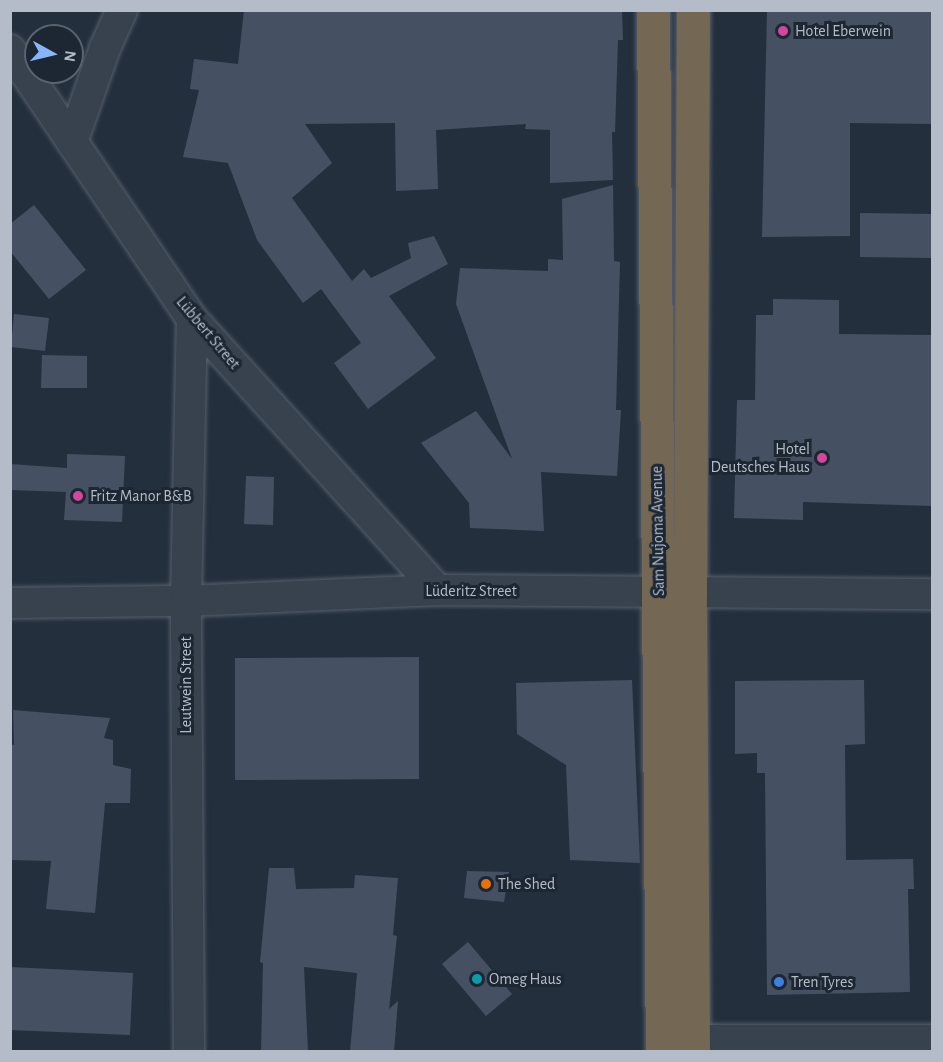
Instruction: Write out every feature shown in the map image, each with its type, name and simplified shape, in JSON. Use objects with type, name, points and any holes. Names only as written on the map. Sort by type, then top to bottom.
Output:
[{"type":"highway","name":"Sam Nujoma Avenue","points":[[653,10],[674,593],[677,1046]]},
{"type":"highway","name":"Sam Nujoma Avenue","points":[[674,593],[693,10]]},
{"type":"street","points":[[72,142],[105,48],[122,10]]},
{"type":"street","name":"Lübbert Street","points":[[10,50],[192,319],[438,590]]},
{"type":"street","name":"Leutwein Street","points":[[189,1052],[186,601],[192,319]]},
{"type":"street","name":"Lüderitz Street","points":[[10,603],[186,601],[438,590],[933,594]]},
{"type":"street","points":[[677,1046],[933,1040]]},
{"type":"building","points":[[244,10],[622,10],[623,40],[618,40],[615,132],[612,132],[613,180],[550,183],[550,130],[525,129],[526,124],[436,130],[438,189],[396,191],[395,123],[305,124],[332,163],[292,198],[352,281],[364,269],[371,278],[411,258],[408,243],[434,236],[448,264],[389,296],[436,358],[368,409],[334,363],[361,343],[321,289],[303,303],[257,240],[228,163],[183,157],[199,90],[190,89],[194,59],[238,64]]},
{"type":"building","points":[[767,10],[933,10],[933,124],[850,123],[850,236],[762,237]]},
{"type":"building","points":[[613,185],[614,261],[620,262],[616,410],[621,410],[617,476],[541,472],[544,531],[470,528],[469,503],[421,443],[476,411],[512,459],[456,304],[460,268],[548,271],[548,259],[563,260],[562,199]]},
{"type":"building","points":[[34,205],[86,270],[49,299],[10,251],[10,224]]},
{"type":"building","points":[[860,213],[933,214],[933,258],[860,257]]},
{"type":"building","points":[[773,299],[839,300],[839,334],[933,335],[933,506],[803,502],[803,520],[734,518],[737,400],[755,400],[756,315],[773,315]]},
{"type":"building","points":[[14,314],[49,318],[45,351],[11,347]]},
{"type":"building","points":[[42,355],[87,356],[87,388],[41,388]]},
{"type":"building","points":[[67,454],[125,456],[122,522],[64,520],[66,492],[10,490],[10,464],[67,468]]},
{"type":"building","points":[[246,476],[274,477],[273,525],[244,524]]},
{"type":"building","points":[[419,657],[419,779],[235,780],[235,658]]},
{"type":"building","points":[[632,680],[640,863],[570,860],[566,765],[517,734],[516,683]]},
{"type":"building","points":[[864,680],[865,744],[845,745],[846,860],[913,859],[914,889],[908,889],[910,992],[767,995],[765,773],[757,773],[757,753],[735,754],[735,681]]},
{"type":"building","points":[[13,710],[110,718],[104,738],[113,740],[113,765],[131,769],[130,803],[105,803],[95,913],[46,909],[51,861],[10,860],[10,744],[14,745]]},
{"type":"building","points":[[269,868],[294,868],[296,889],[354,888],[355,875],[398,878],[393,935],[397,936],[389,1009],[398,1001],[394,1052],[350,1052],[357,973],[304,967],[308,1052],[261,1052],[263,963],[260,962]]},
{"type":"building","points":[[467,871],[509,872],[504,902],[464,898]]},
{"type":"building","name":"Omeg Haus","points":[[468,942],[512,994],[486,1016],[442,964]]},
{"type":"building","points":[[10,967],[133,973],[130,1035],[10,1030]]},
{"type":"place","name":"Hotel Eberwein","points":[[783,31]]},
{"type":"place","name":"Hotel Deutsches Haus","points":[[822,458]]},
{"type":"place","name":"Fritz Manor B&B","points":[[78,496]]},
{"type":"place","name":"The Shed","points":[[486,884]]},
{"type":"place","name":"Omeg Haus","points":[[477,979]]},
{"type":"place","name":"Tren Tyres","points":[[779,982]]}]
